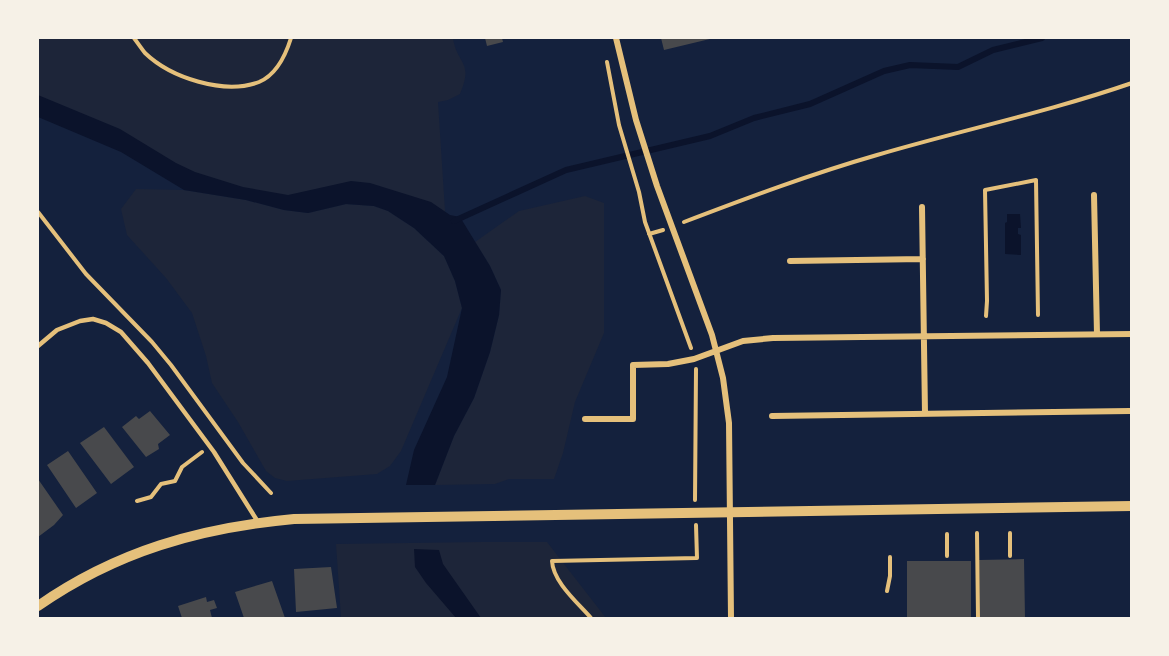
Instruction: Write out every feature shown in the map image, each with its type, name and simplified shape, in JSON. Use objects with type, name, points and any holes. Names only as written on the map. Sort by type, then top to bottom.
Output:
[{"type":"street","points":[[616,38],[636,120],[657,186],[717,352],[723,378],[729,423],[728,512],[731,618]]},
{"type":"street","points":[[1094,195],[1097,334]]},
{"type":"street","points":[[922,207],[925,414]]},
{"type":"street","points":[[790,261],[923,259]]},
{"type":"street","points":[[585,418],[633,419],[633,365],[668,364],[694,359],[743,341],[772,338],[1131,334]]},
{"type":"street","points":[[772,416],[1130,411]]},
{"type":"street","points":[[38,606],[91,573],[126,556],[174,539],[258,522],[305,519],[1131,506]]},
{"type":"lane","points":[[38,346],[57,330],[80,321],[93,319],[106,323],[120,332],[164,384],[211,446],[258,522]]},
{"type":"path","points":[[134,38],[144,52],[158,63],[184,77],[208,85],[236,87],[260,81],[278,66],[291,38]]},
{"type":"path","points":[[606,57],[619,125],[649,234],[694,359],[696,371],[695,489]]},
{"type":"path","points":[[684,222],[813,175],[877,155],[1063,105],[1131,83]]},
{"type":"path","points":[[986,316],[985,190],[1036,180],[1038,315]]},
{"type":"path","points":[[649,234],[660,231]]},
{"type":"path","points":[[137,501],[155,494],[161,484],[175,481],[182,467],[211,446]]},
{"type":"path","points":[[977,533],[978,618]]},
{"type":"path","points":[[1010,533],[1010,556]]},
{"type":"path","points":[[947,534],[947,556]]},
{"type":"path","points":[[591,618],[557,577],[552,561],[697,558],[696,535]]},
{"type":"path","points":[[887,591],[890,557]]},
{"type":"shaded area","points":[[38,38],[453,38],[465,69],[465,75],[460,94],[438,102],[446,226],[386,202],[298,205],[249,195],[38,107]]},
{"type":"shaded area","points":[[38,95],[120,129],[195,172],[243,187],[288,195],[351,181],[370,183],[431,202],[450,215],[460,217],[490,266],[501,290],[499,315],[490,352],[474,398],[454,436],[435,485],[406,485],[414,450],[447,377],[462,308],[455,281],[444,256],[414,228],[388,211],[374,206],[346,204],[308,213],[184,190],[121,152],[38,117]]},
{"type":"shaded area","points":[[136,189],[184,190],[308,213],[346,204],[374,206],[388,211],[414,228],[444,256],[455,281],[462,308],[401,451],[390,466],[377,474],[287,481],[275,478],[266,471],[212,383],[192,313],[166,278],[127,235],[121,209]]},
{"type":"shaded area","points":[[585,196],[604,203],[604,333],[575,402],[563,453],[554,479],[509,479],[495,484],[435,485],[454,436],[474,398],[490,352],[499,315],[501,290],[475,242],[519,211]]},
{"type":"shaded area","points":[[1007,214],[1020,214],[1021,228],[1018,228],[1018,234],[1021,235],[1021,255],[1005,254]]},
{"type":"shaded area","points":[[547,542],[606,618],[341,618],[336,544]]},
{"type":"shaded area","points":[[414,549],[439,550],[443,564],[481,618],[456,618],[415,567]]},
{"type":"building","points":[[485,38],[502,38],[503,42],[487,46]]},
{"type":"building","points":[[661,38],[714,38],[664,50]]},
{"type":"building","points":[[150,411],[170,435],[158,444],[159,449],[146,457],[122,427],[136,416],[139,419]]},
{"type":"building","points":[[104,427],[134,467],[111,484],[80,443]]},
{"type":"building","points":[[68,451],[97,493],[76,508],[47,465]]},
{"type":"building","points":[[38,479],[63,515],[38,537]]},
{"type":"building","points":[[1024,559],[1025,618],[980,618],[979,560]]},
{"type":"building","points":[[907,561],[971,561],[971,618],[907,618]]},
{"type":"building","points":[[331,567],[337,608],[296,612],[294,569]]},
{"type":"building","points":[[272,581],[285,618],[244,618],[235,592]]},
{"type":"building","points":[[206,597],[207,602],[214,600],[217,608],[210,610],[212,618],[182,618],[178,606]]},
{"type":"waterway","points":[[454,221],[566,170],[710,136],[754,118],[810,104],[884,71],[910,65],[958,67],[993,50],[1042,38]]}]
